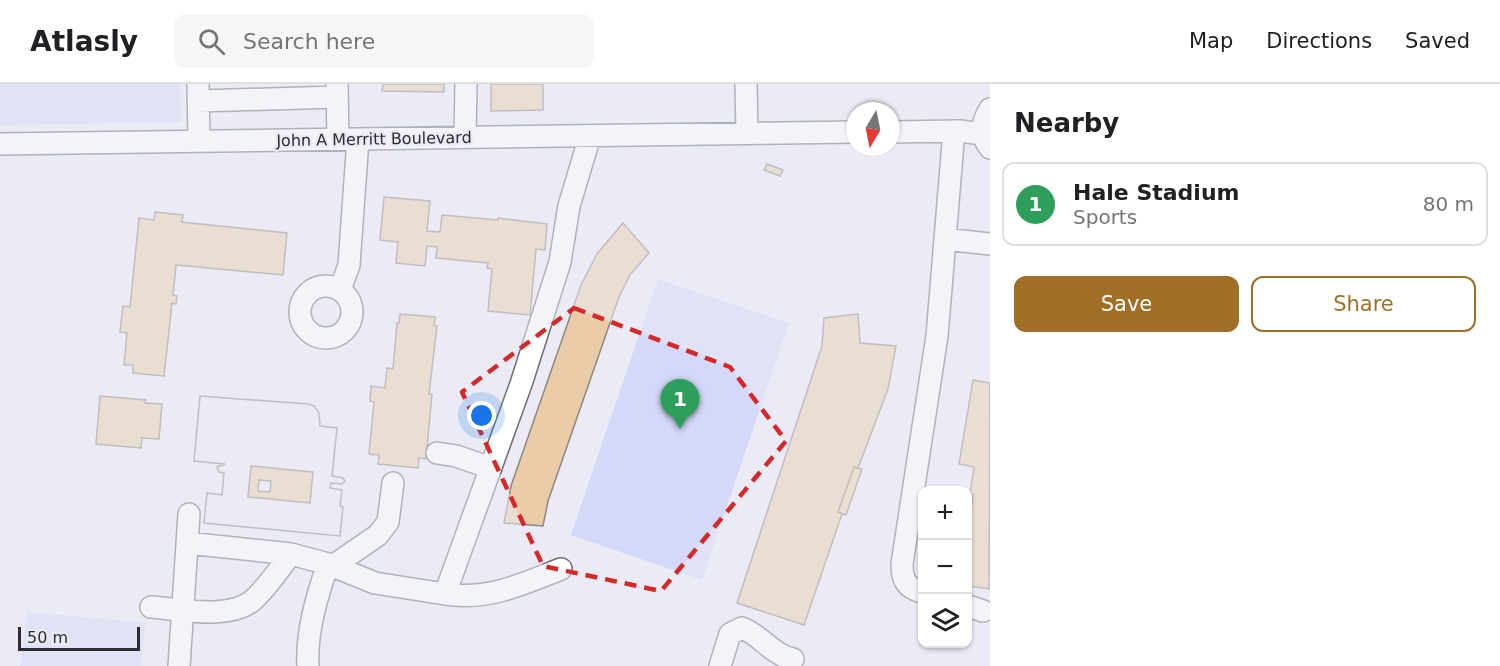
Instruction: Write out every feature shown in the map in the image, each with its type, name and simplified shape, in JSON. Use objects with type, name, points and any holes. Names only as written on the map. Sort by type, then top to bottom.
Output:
[{"type":"street","points":[[465,137],[466,84]]},
{"type":"street","points":[[746,84],[747,133]]},
{"type":"street","points":[[199,141],[198,92],[337,90],[348,139],[349,265],[340,290]]},
{"type":"street","points":[[986,141],[982,125],[990,110]]},
{"type":"street","points":[[900,132],[954,131],[986,141]]},
{"type":"street","points":[[918,590],[903,581],[902,564],[937,336],[954,131]]},
{"type":"street","name":"John A Merritt Boulevard","points":[[0,144],[846,132]]},
{"type":"street","points":[[445,594],[521,384],[560,262],[569,206],[590,136]]},
{"type":"street","points":[[945,239],[990,244]]},
{"type":"street","points":[[437,453],[474,461],[491,468]]},
{"type":"street","points":[[308,666],[308,643],[312,624],[330,565],[378,535],[388,522],[393,483]]},
{"type":"street","points":[[179,666],[189,514]]},
{"type":"street","points":[[187,543],[291,554],[330,565],[375,583],[464,596],[492,594],[561,569]]},
{"type":"street","points":[[151,607],[215,611],[242,607],[254,599],[291,554]]},
{"type":"street","points":[[720,666],[730,634],[742,628],[753,632],[781,660]]},
{"type":"highlighted area","points":[[574,308],[730,367],[786,441],[661,591],[543,566],[462,392]]},
{"type":"shaded area","points":[[0,84],[180,84],[181,122],[0,125]]},
{"type":"shaded area","points":[[658,279],[789,323],[702,580],[571,535]]},
{"type":"shaded area","points":[[27,612],[145,623],[141,666],[20,666]]},
{"type":"building","points":[[383,84],[444,84],[444,92],[382,91]]},
{"type":"building","points":[[491,84],[543,84],[543,110],[491,111]]},
{"type":"building","points":[[767,164],[783,170],[780,176],[764,170]]},
{"type":"building","points":[[384,197],[430,201],[427,231],[440,232],[442,215],[547,224],[545,250],[536,249],[530,315],[488,311],[492,269],[487,268],[488,263],[436,258],[437,247],[427,246],[425,266],[396,263],[398,242],[380,240]]},
{"type":"building","points":[[155,212],[183,215],[182,222],[287,233],[283,275],[176,265],[173,295],[177,296],[176,304],[172,303],[164,376],[133,373],[133,365],[124,365],[127,333],[120,332],[123,306],[130,307],[139,218],[154,220]]},
{"type":"building","points":[[623,223],[649,253],[630,275],[619,297],[548,501],[543,526],[504,523],[511,486],[581,285],[597,254]]},
{"type":"building","points":[[400,314],[435,317],[434,326],[437,326],[429,394],[432,394],[426,459],[419,458],[418,468],[378,464],[379,455],[369,454],[374,402],[370,401],[371,386],[385,388],[387,368],[393,369],[397,323],[399,323]]},
{"type":"building","points":[[858,314],[860,343],[896,346],[888,389],[858,468],[854,467],[838,512],[842,514],[804,625],[737,603],[822,346],[824,318]]},
{"type":"building","points":[[973,380],[990,383],[989,589],[972,587],[971,486],[974,467],[959,464]]},
{"type":"building","points":[[100,396],[146,400],[145,403],[162,404],[159,439],[142,438],[141,448],[96,444]]},
{"type":"building","points":[[200,396],[314,406],[319,413],[320,426],[337,428],[332,476],[343,478],[345,481],[342,484],[331,483],[330,488],[342,490],[340,536],[204,523],[207,493],[222,495],[224,473],[219,472],[217,467],[225,464],[194,461]],"holes":[[[251,466],[313,472],[310,503],[248,497]]]},
{"type":"building","points":[[200,396],[308,404],[314,406],[319,413],[320,426],[337,428],[332,476],[343,478],[345,481],[342,484],[331,483],[330,488],[342,490],[340,536],[204,523],[207,493],[222,495],[224,473],[219,472],[217,467],[225,464],[194,461]]},
{"type":"building","points":[[854,467],[862,469],[846,515],[838,512]]},
{"type":"building","points":[[259,480],[271,481],[270,492],[258,491]]},
{"type":"place","name":"Hale Stadium","points":[[680,429]]}]
